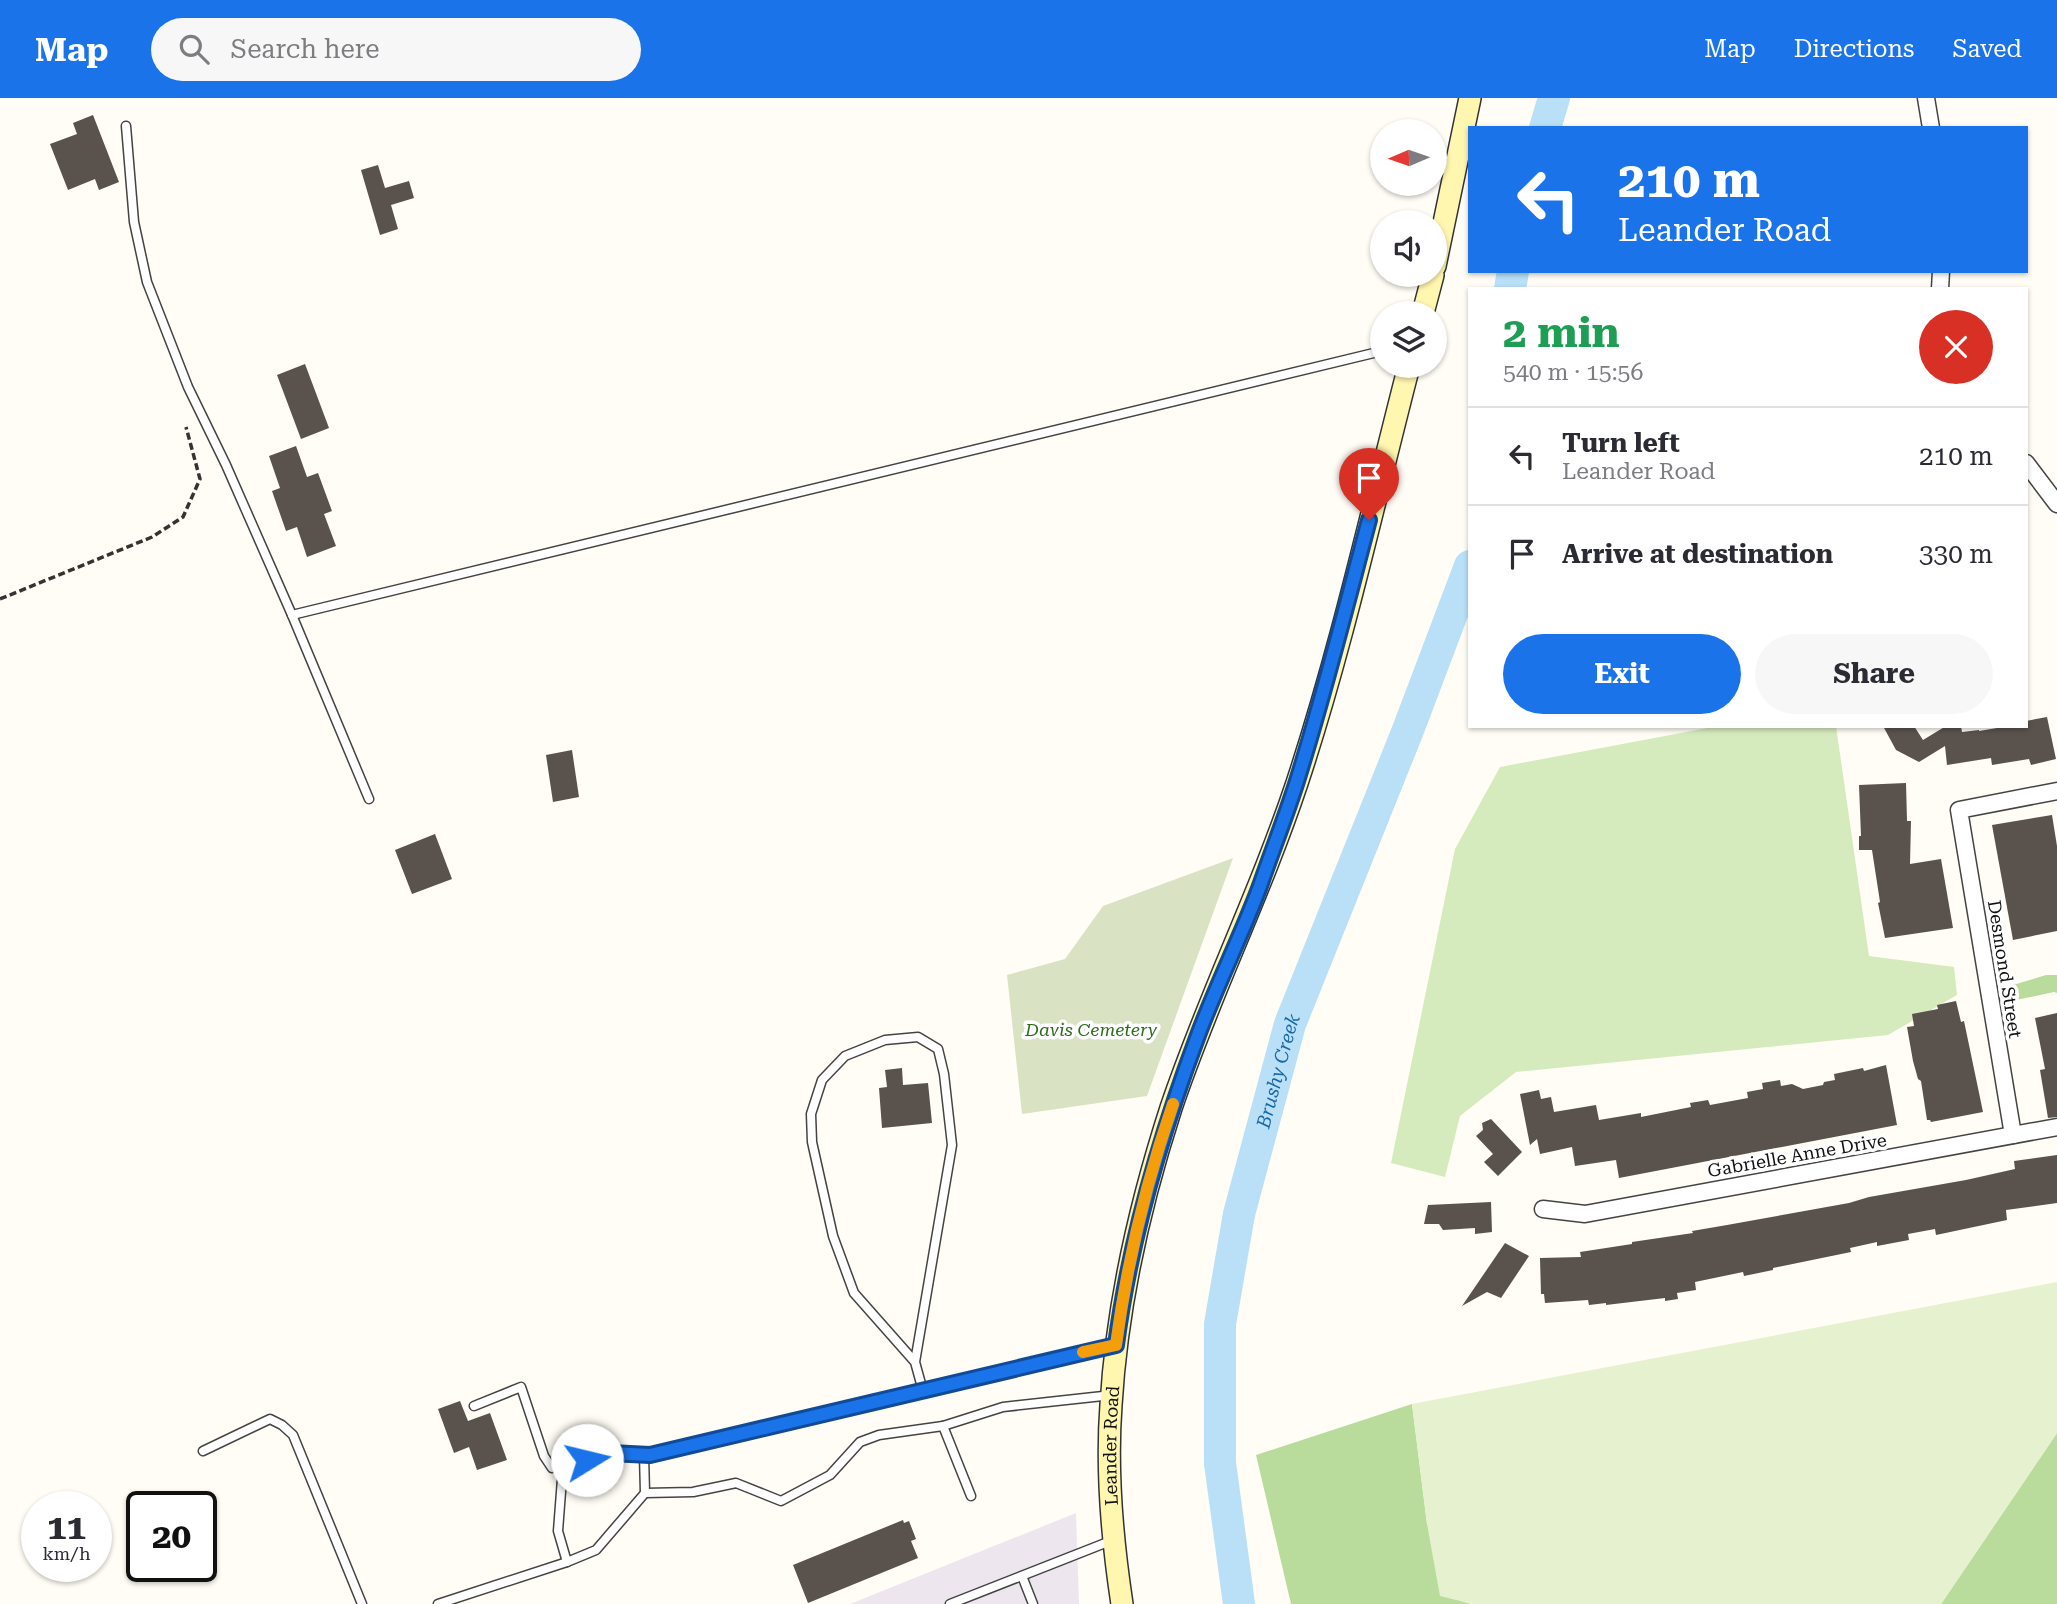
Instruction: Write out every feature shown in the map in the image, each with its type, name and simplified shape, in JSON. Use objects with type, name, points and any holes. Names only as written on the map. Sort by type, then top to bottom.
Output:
[{"type":"main road","points":[[1447,210],[1470,98]]},
{"type":"main road","name":"Leander Road","points":[[1122,1604],[1110,1482],[1112,1395],[1125,1284],[1137,1231],[1168,1120],[1198,1036],[1258,890],[1297,783],[1329,674],[1406,378]]},
{"type":"street","points":[[1926,98],[1931,126]]},
{"type":"street","points":[[2028,466],[2057,504]]},
{"type":"street","name":"Desmond Street","points":[[2013,1135],[1959,810],[2057,791]]},
{"type":"street","name":"Gabrielle Anne Drive","points":[[1543,1209],[1584,1214],[2057,1127]]},
{"type":"lane","points":[[126,126],[134,222],[147,282],[188,387],[226,465],[292,615],[369,799]]},
{"type":"lane","points":[[292,615],[1370,354]]},
{"type":"lane","points":[[915,1362],[854,1293],[833,1236],[812,1142],[811,1114],[822,1080],[845,1056],[885,1040],[918,1037],[937,1049],[944,1074],[952,1145],[915,1362],[923,1391]]},
{"type":"lane","points":[[474,1406],[521,1387],[544,1456],[552,1468],[610,1453],[644,1455],[1116,1345]]},
{"type":"lane","points":[[645,1493],[693,1492],[736,1483],[781,1501],[830,1475],[860,1442],[879,1435],[943,1426],[1003,1406],[1112,1395]]},
{"type":"lane","points":[[203,1451],[270,1419],[293,1435],[362,1604]]},
{"type":"lane","points":[[943,1426],[971,1496]]},
{"type":"lane","points":[[438,1604],[596,1550],[645,1493],[644,1455]]},
{"type":"lane","points":[[564,1466],[558,1531],[567,1562]]},
{"type":"lane","points":[[950,1604],[1114,1539]]},
{"type":"lane","points":[[1022,1576],[1033,1604]]},
{"type":"path","points":[[0,599],[152,537],[183,517],[200,479],[186,427]]},
{"type":"shaded area","points":[[1076,1513],[1079,1604],[850,1604]]},
{"type":"green space","points":[[1707,728],[1836,728],[1869,956],[1954,967],[1957,995],[1888,1035],[1516,1072],[1460,1116],[1445,1177],[1391,1163],[1455,849],[1500,767]]},
{"type":"green space","name":"Davis Cemetery","points":[[1233,858],[1147,1096],[1022,1114],[1007,975],[1065,959],[1103,906]]},
{"type":"green space","points":[[2046,975],[2057,975],[2057,993],[2016,1000],[2013,985]]},
{"type":"green space","points":[[2057,1282],[2057,1433],[1941,1604],[1472,1604],[1440,1596],[1427,1524],[1412,1404]]},
{"type":"green space","points":[[1412,1404],[1427,1524],[1461,1601],[1472,1604],[1291,1604],[1256,1455]]},
{"type":"green space","points":[[2057,1433],[2057,1604],[1941,1604]]},
{"type":"building","points":[[93,115],[119,182],[99,190],[95,179],[68,190],[50,144],[77,134],[73,123]]},
{"type":"building","points":[[378,165],[385,188],[409,181],[414,198],[391,205],[398,229],[380,235],[361,170]]},
{"type":"building","points":[[305,364],[329,428],[301,439],[277,375]]},
{"type":"building","points":[[296,446],[307,477],[318,473],[332,511],[324,514],[336,546],[307,557],[297,527],[286,531],[272,491],[280,488],[269,456]]},
{"type":"building","points":[[2047,717],[2056,759],[2031,765],[2029,759],[1992,765],[1991,758],[1947,765],[1945,746],[1919,762],[1896,750],[1884,728],[1915,728],[1923,740],[1943,728],[1961,728],[1962,732],[2028,728],[2028,721]]},
{"type":"building","points":[[572,750],[579,797],[553,802],[546,755]]},
{"type":"building","points":[[1906,783],[1907,821],[1911,821],[1910,864],[1941,859],[1953,928],[1885,938],[1872,850],[1859,850],[1859,785]]},
{"type":"building","points":[[2052,815],[2057,846],[2057,931],[2013,940],[1992,825]]},
{"type":"building","points":[[435,834],[452,879],[412,894],[395,850]]},
{"type":"building","points":[[1956,1001],[1961,1022],[1964,1021],[1983,1112],[1931,1122],[1927,1120],[1921,1081],[1913,1061],[1907,1027],[1914,1026],[1912,1014],[1938,1009],[1937,1005]]},
{"type":"building","points":[[2057,1013],[2057,1117],[2048,1118],[2040,1070],[2045,1069],[2035,1018]]},
{"type":"building","points":[[1886,1065],[1897,1125],[1619,1178],[1616,1160],[1575,1166],[1572,1147],[1540,1154],[1537,1139],[1530,1145],[1520,1094],[1539,1090],[1541,1099],[1551,1097],[1554,1112],[1596,1105],[1599,1120],[1641,1113],[1641,1117],[1691,1107],[1690,1103],[1708,1100],[1710,1105],[1748,1098],[1747,1092],[1763,1089],[1762,1083],[1780,1080],[1781,1086],[1792,1084],[1803,1089],[1835,1080],[1834,1074],[1863,1068],[1864,1071]]},
{"type":"building","points":[[902,1068],[903,1085],[928,1083],[932,1123],[882,1128],[879,1088],[887,1087],[885,1070]]},
{"type":"building","points":[[1491,1119],[1522,1152],[1498,1176],[1484,1162],[1493,1154],[1476,1136],[1483,1130],[1482,1123]]},
{"type":"building","points":[[2057,1155],[2057,1203],[2006,1210],[2007,1220],[1936,1235],[1935,1229],[1908,1234],[1909,1240],[1877,1246],[1877,1242],[1850,1248],[1851,1252],[1773,1270],[1744,1276],[1743,1272],[1695,1282],[1696,1290],[1677,1293],[1678,1299],[1589,1305],[1588,1300],[1545,1303],[1544,1294],[1541,1294],[1540,1258],[1581,1257],[1580,1252],[1966,1180],[2015,1169],[2014,1161]]},
{"type":"building","points":[[1491,1202],[1492,1232],[1475,1234],[1475,1228],[1443,1230],[1439,1224],[1424,1224],[1428,1205]]},
{"type":"building","points":[[1505,1243],[1529,1256],[1501,1298],[1487,1292],[1462,1306]]},
{"type":"building","points":[[460,1401],[468,1421],[490,1413],[507,1460],[477,1470],[469,1447],[454,1453],[438,1409]]},
{"type":"building","points":[[903,1520],[904,1523],[909,1521],[916,1539],[911,1541],[918,1558],[808,1603],[793,1565]]},
{"type":"waterway","name":"Brushy Creek","points":[[1546,126],[1554,98]]},
{"type":"waterway","name":"Brushy Creek","points":[[1510,287],[1513,273]]},
{"type":"waterway","name":"Brushy Creek","points":[[1239,1604],[1220,1463],[1220,1324],[1239,1214],[1290,1024],[1408,730],[1468,571]]},
{"type":"slow traffic","points":[[1083,1352],[1116,1345],[1125,1284],[1143,1204],[1173,1104]]},
{"type":"route","points":[[587,1460],[610,1453],[650,1455],[1116,1345],[1125,1284],[1143,1204],[1171,1108],[1258,890],[1297,783],[1369,520]]}]
